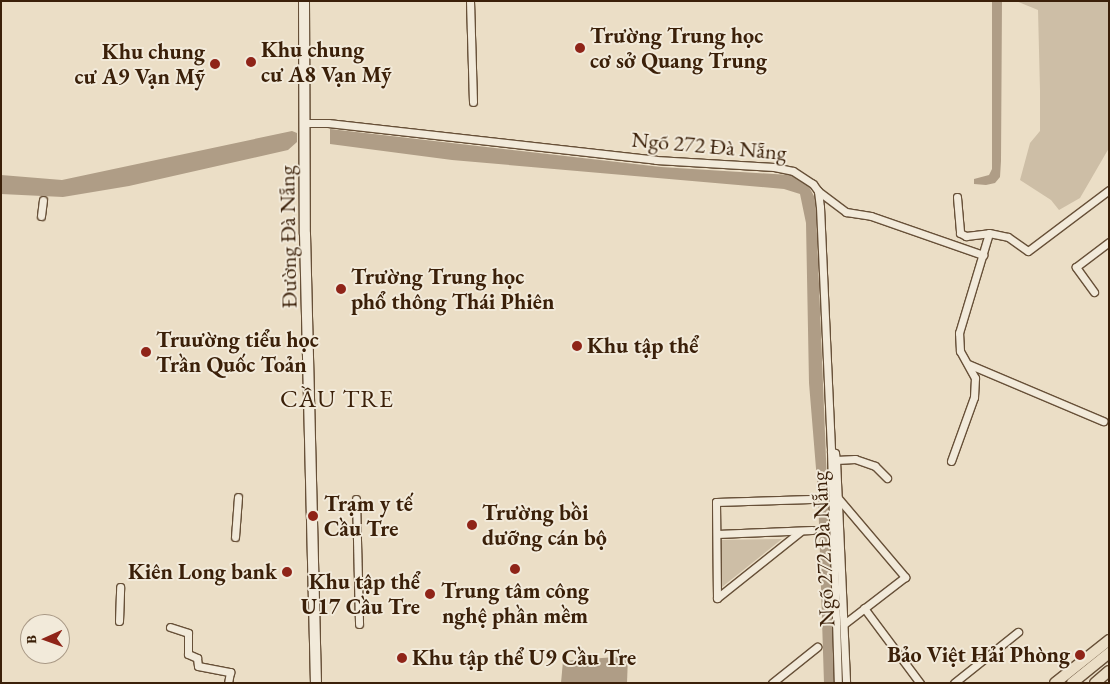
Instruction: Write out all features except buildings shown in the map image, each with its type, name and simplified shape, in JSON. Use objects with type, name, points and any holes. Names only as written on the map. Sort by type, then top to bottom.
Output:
[{"type":"main road","name":"Đường Đà Nẵng","points":[[304,1],[305,150],[316,683]]},
{"type":"main road","points":[[1055,683],[1109,640]]},
{"type":"main road","points":[[1072,683],[1109,653]]},
{"type":"main road","points":[[1095,683],[1109,672]]},
{"type":"street","points":[[470,1],[473,102]]},
{"type":"street","name":"Ngõ 272 Đà Nẵng","points":[[305,124],[328,123],[656,160],[774,168],[802,175],[818,191],[831,451],[836,453],[846,683]]},
{"type":"street","points":[[951,242],[966,236],[989,233],[1008,237],[1028,251],[1109,190]]},
{"type":"street","points":[[818,191],[846,212],[871,216],[951,242],[983,255]]},
{"type":"street","points":[[957,197],[958,228],[966,236]]},
{"type":"street","points":[[41,216],[42,200]]},
{"type":"street","points":[[820,207],[835,203]]},
{"type":"street","points":[[951,462],[974,397],[975,378],[960,351],[959,333],[989,233]]},
{"type":"street","points":[[1094,292],[1076,267],[1109,242]]},
{"type":"street","points":[[966,363],[1103,421]]},
{"type":"street","points":[[831,451],[838,683]]},
{"type":"street","points":[[836,460],[856,459],[875,466],[887,478]]},
{"type":"street","points":[[235,537],[238,497]]},
{"type":"street","points":[[838,498],[905,577],[844,624]]},
{"type":"street","points":[[356,499],[359,624]]},
{"type":"street","points":[[801,531],[718,598],[716,502],[811,499]]},
{"type":"street","points":[[717,534],[812,530]]},
{"type":"street","points":[[119,621],[120,587]]},
{"type":"street","points":[[864,608],[920,683]]},
{"type":"street","points":[[170,627],[188,633],[188,654],[197,658],[198,666],[230,672],[228,683]]},
{"type":"street","points":[[954,683],[1018,632]]},
{"type":"street","points":[[772,683],[817,647]]},
{"type":"shaded area","points":[[992,1],[1002,1],[1001,161],[1000,177],[995,183],[986,185],[974,184],[974,179],[989,175],[992,169]]},
{"type":"shaded area","points":[[1016,1],[1109,1],[1109,148],[1080,198],[1059,210],[1051,200],[1020,180],[1030,143],[1040,131],[1040,91],[1038,10]]},
{"type":"shaded area","points":[[330,129],[661,167],[790,175],[807,183],[815,198],[816,209],[835,683],[824,683],[818,493],[809,383],[806,223],[800,194],[784,189],[452,160],[330,144]]},
{"type":"shaded area","points":[[292,131],[297,133],[297,142],[288,150],[129,186],[63,197],[1,194],[1,175],[62,180]]},
{"type":"shaded area","points":[[782,539],[722,587],[722,540]]},
{"type":"shaded area","points":[[628,656],[627,683],[561,683],[563,661]]},
{"type":"place","name":"Trường Trung học cơ sở Quang Trung","points":[[580,48]]},
{"type":"place","name":"Khu chung cư A8 Vạn Mỹ","points":[[251,62]]},
{"type":"place","name":"Khu chung cư A9 Vạn Mỹ","points":[[215,64]]},
{"type":"place","name":"Trường Trung học phổ thông Thái Phiên","points":[[341,289]]},
{"type":"place","name":"Khu tập thể","points":[[577,346]]},
{"type":"place","name":"Truường tiểu học Trần Quốc Toản","points":[[146,352]]},
{"type":"place","name":"Trạm y tế Cầu Tre","points":[[313,516]]},
{"type":"place","name":"Trường bồi dưỡng cán bộ","points":[[472,525]]},
{"type":"place","name":"Trung tâm công nghệ phần mềm","points":[[515,569]]},
{"type":"place","name":"Kiên Long bank","points":[[287,572]]},
{"type":"place","name":"Khu tập thể U17 Cầu Tre","points":[[430,594]]},
{"type":"place","name":"Bảo Việt Hải Phòng","points":[[1080,655]]},
{"type":"place","name":"Khu tập thể U9 Cầu Tre","points":[[402,658]]},
{"type":"district","name":"CẦU TRE","points":[[337,398]]}]
